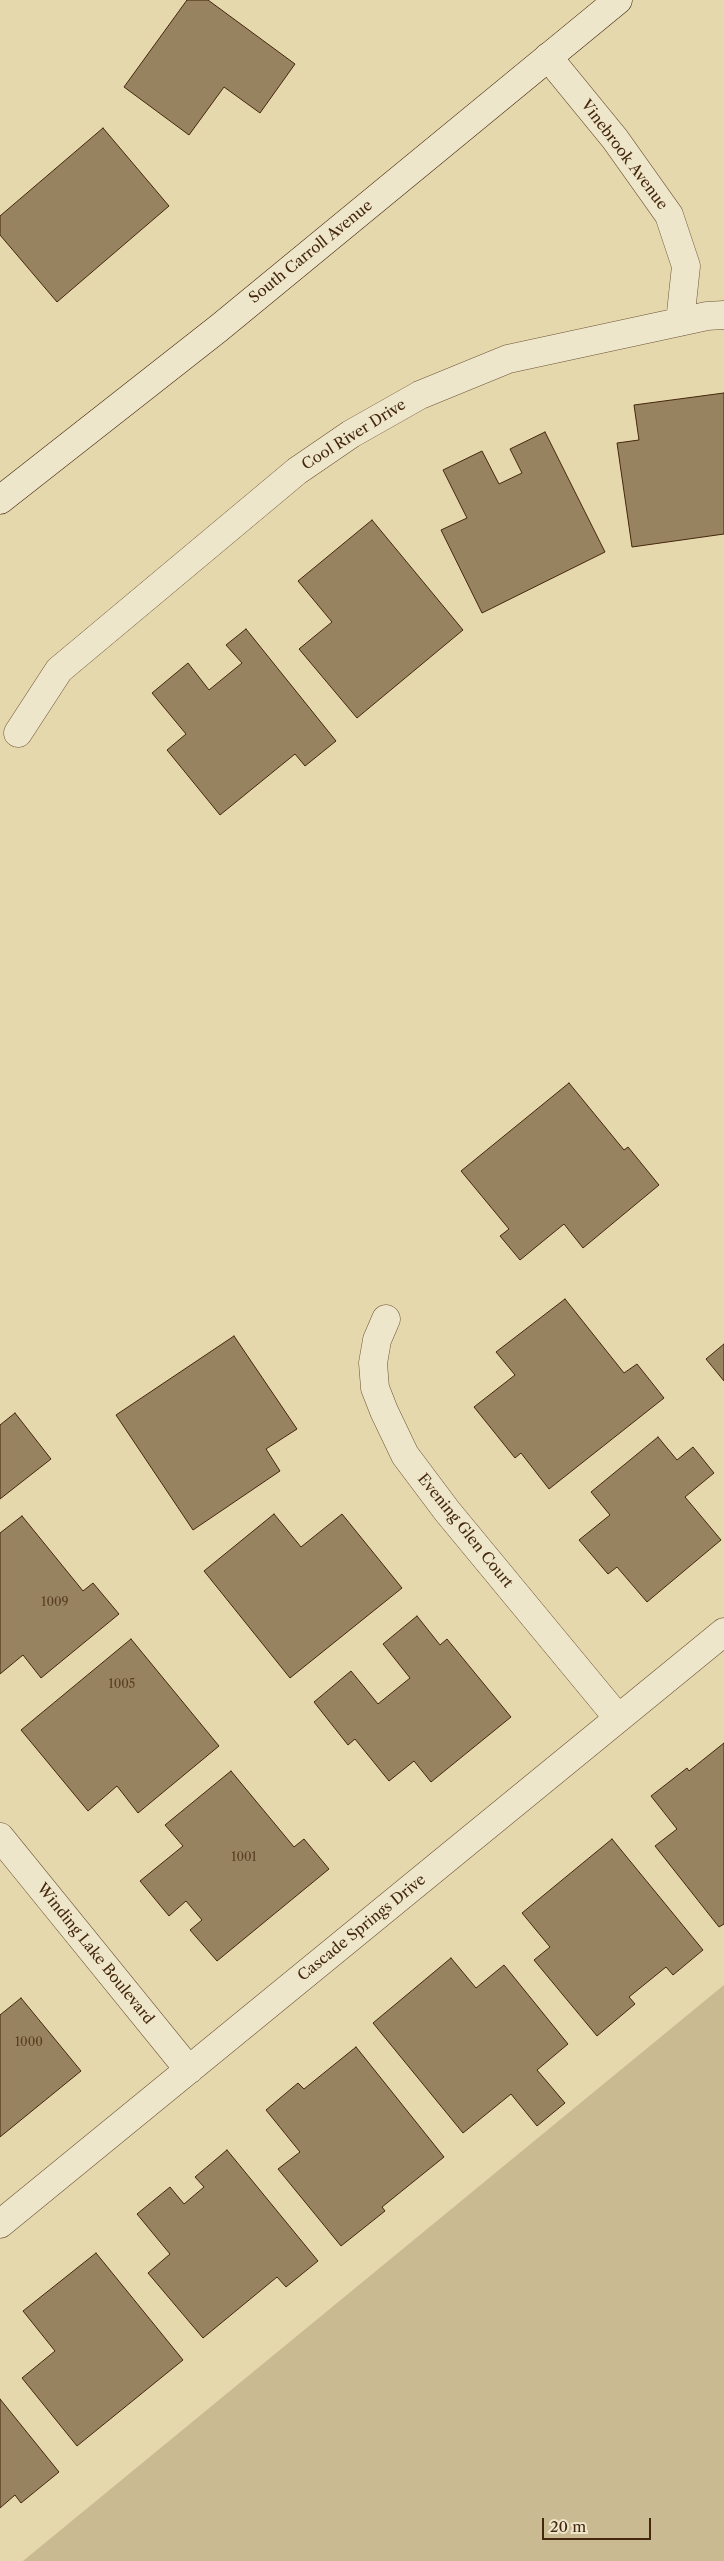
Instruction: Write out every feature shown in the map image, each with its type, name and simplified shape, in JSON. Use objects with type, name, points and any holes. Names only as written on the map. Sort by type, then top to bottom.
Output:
[{"type":"street","name":"South Carroll Avenue","points":[[0,500],[227,321],[618,0]]},
{"type":"street","name":"Vinebrook Avenue","points":[[548,57],[615,139],[669,215],[686,266],[680,322]]},
{"type":"street","name":"Cool River Drive","points":[[18,733],[59,670],[297,470],[351,434],[420,395],[508,359],[680,322],[724,315]]},
{"type":"street","name":"Evening Glen Court","points":[[386,1319],[377,1340],[373,1363],[375,1388],[405,1454],[453,1518],[618,1718]]},
{"type":"street","name":"Cascade Springs Drive","points":[[0,2224],[724,1632]]},
{"type":"street","name":"Winding Lake Boulevard","points":[[0,1837],[190,2070]]},
{"type":"shaded area","points":[[724,1985],[724,2561],[23,2561]]},
{"type":"building","points":[[187,0],[208,0],[295,64],[260,113],[224,87],[189,135],[124,87]]},
{"type":"building","points":[[103,128],[169,206],[57,302],[0,235],[0,216]]},
{"type":"building","points":[[724,393],[724,534],[632,547],[617,443],[639,440],[634,405]]},
{"type":"building","points":[[545,432],[605,552],[482,613],[441,530],[467,518],[443,470],[482,451],[499,484],[522,473],[510,449]]},
{"type":"building","points":[[372,520],[463,630],[357,718],[299,649],[332,622],[298,581]]},
{"type":"building","points":[[246,629],[336,741],[305,766],[295,754],[220,815],[167,750],[186,734],[152,693],[188,663],[209,690],[242,663],[226,645]]},
{"type":"building","points":[[569,1083],[624,1150],[628,1147],[659,1185],[583,1248],[564,1224],[520,1260],[500,1236],[509,1229],[461,1171]]},
{"type":"building","points":[[565,1299],[624,1373],[637,1364],[664,1398],[549,1489],[521,1453],[515,1458],[474,1407],[515,1375],[496,1352]]},
{"type":"building","points":[[234,1336],[297,1429],[266,1449],[280,1471],[193,1530],[116,1415]]},
{"type":"building","points":[[724,1344],[724,1381],[706,1359]]},
{"type":"building","points":[[15,1413],[51,1459],[0,1499],[0,1425]]},
{"type":"building","points":[[658,1437],[677,1460],[693,1447],[714,1473],[685,1497],[721,1540],[647,1602],[617,1567],[608,1574],[579,1540],[610,1515],[591,1492]]},
{"type":"building","points":[[274,1514],[301,1547],[342,1514],[402,1588],[290,1678],[204,1571]]},
{"type":"building","points":[[22,1516],[83,1591],[93,1583],[119,1614],[41,1678],[23,1655],[0,1674],[0,1533]]},
{"type":"building","points":[[417,1616],[440,1645],[447,1639],[511,1717],[431,1782],[414,1761],[389,1781],[355,1739],[348,1745],[314,1702],[351,1671],[378,1704],[410,1678],[383,1644]]},
{"type":"building","points":[[131,1639],[219,1746],[138,1813],[117,1786],[88,1811],[21,1730]]},
{"type":"building","points":[[724,1743],[724,1924],[719,1927],[655,1846],[677,1829],[651,1796],[687,1768],[689,1771]]},
{"type":"building","points":[[231,1771],[294,1847],[304,1839],[329,1869],[217,1961],[190,1930],[202,1920],[186,1901],[169,1916],[140,1881],[183,1846],[165,1825]]},
{"type":"building","points":[[612,1839],[703,1950],[673,1975],[666,1967],[629,1997],[635,2004],[597,2036],[534,1960],[550,1947],[522,1913]]},
{"type":"building","points":[[451,1958],[476,1988],[504,1965],[568,2044],[537,2070],[565,2103],[537,2126],[511,2094],[463,2133],[373,2023]]},
{"type":"building","points":[[21,1998],[81,2071],[0,2137],[0,2015]]},
{"type":"building","points":[[356,2047],[444,2157],[382,2207],[385,2211],[341,2246],[278,2169],[300,2152],[266,2110],[298,2083],[304,2089]]},
{"type":"building","points":[[227,2150],[318,2261],[286,2287],[277,2277],[203,2338],[148,2273],[170,2254],[137,2214],[170,2187],[184,2204],[204,2187],[195,2177]]},
{"type":"building","points":[[96,2253],[183,2360],[77,2446],[22,2378],[55,2351],[23,2311]]},
{"type":"building","points":[[0,2399],[59,2472],[21,2503],[15,2495],[0,2508]]}]
